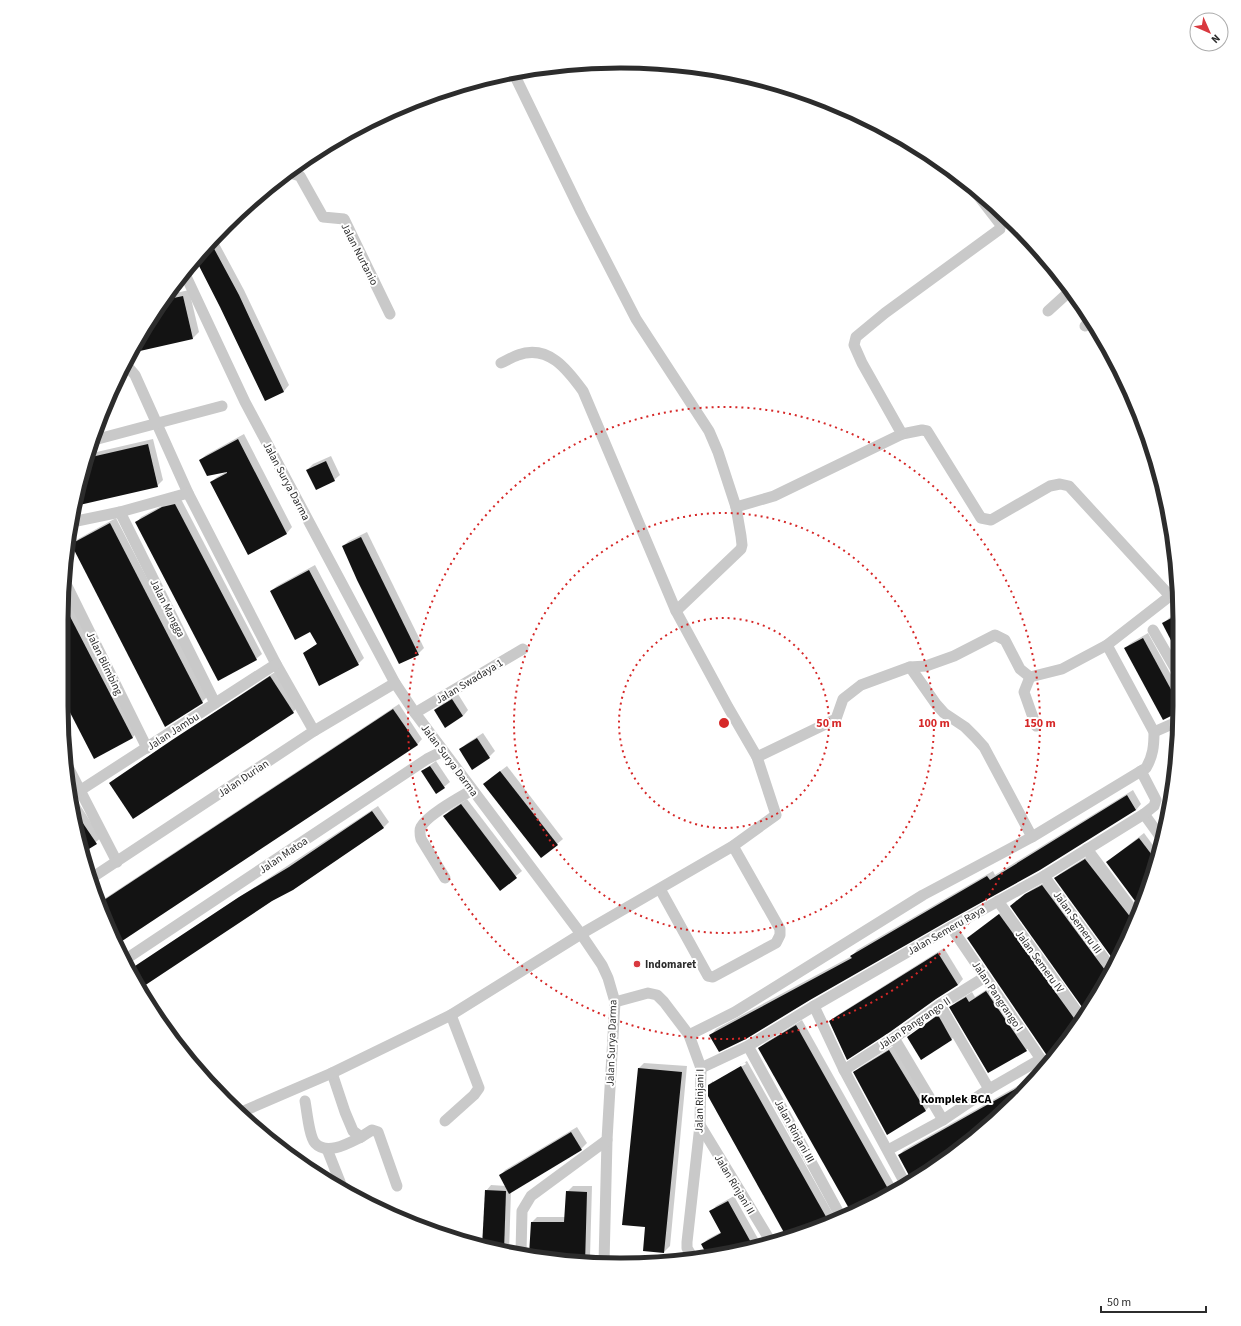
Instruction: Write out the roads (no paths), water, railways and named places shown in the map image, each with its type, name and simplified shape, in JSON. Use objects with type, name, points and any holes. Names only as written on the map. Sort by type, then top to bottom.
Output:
[{"type":"street","points":[[516,78],[581,212],[636,319],[708,431],[718,452],[736,507],[741,536],[741,549],[676,611]]},
{"type":"street","name":"Jalan Nurtanio","points":[[295,174],[300,176],[323,217],[344,219],[390,314]]},
{"type":"street","points":[[902,434],[862,363],[854,345],[856,337],[885,312],[1000,229],[1000,224],[986,206]]},
{"type":"street","name":"Jalan Surya Darma","points":[[184,281],[245,402],[395,683],[443,751],[581,934],[605,971],[615,1002],[607,1140],[604,1258]]},
{"type":"street","points":[[1048,311],[1066,294]]},
{"type":"street","points":[[245,1110],[332,1072],[450,1015],[581,934],[733,846],[776,815],[757,757],[676,611],[583,391],[567,370],[552,358],[536,353],[518,355],[501,363]]},
{"type":"street","points":[[129,368],[135,375],[188,493],[276,664],[314,731]]},
{"type":"street","points":[[99,439],[222,406]]},
{"type":"street","points":[[736,507],[774,496],[902,434],[922,430],[927,431],[981,518],[991,520],[1050,486],[1060,484],[1069,486],[1172,594]]},
{"type":"street","points":[[78,521],[120,512],[188,493]]},
{"type":"street","name":"Jalan Mangga","points":[[120,512],[216,703]]},
{"type":"street","name":"Jalan Blimbing","points":[[69,590],[147,748]]},
{"type":"street","points":[[1030,677],[1062,669],[1107,644],[1172,596]]},
{"type":"street","points":[[1153,630],[1173,665]]},
{"type":"street","points":[[757,757],[836,719],[843,699],[861,685],[910,667],[926,666],[954,656],[995,635],[1005,640],[1020,669],[1030,677]]},
{"type":"street","points":[[689,1035],[735,1012],[923,895],[1032,837],[1146,768],[1151,760],[1154,745],[1154,732],[1107,644]]},
{"type":"street","name":"Jalan Swadaya 1","points":[[415,713],[523,649]]},
{"type":"street","name":"Jalan Jambu","points":[[76,794],[276,664]]},
{"type":"street","points":[[910,667],[944,713],[965,727],[984,747],[1032,837]]},
{"type":"street","points":[[1030,677],[1024,692],[1036,726]]},
{"type":"street","name":"Jalan Durian","points":[[95,876],[314,731],[395,683]]},
{"type":"street","points":[[1154,732],[1173,724]]},
{"type":"street","name":"Jalan Matoa","points":[[128,956],[427,759],[443,751]]},
{"type":"street","name":"Jalan Semeru Raya","points":[[701,1068],[748,1046],[951,927],[1044,876],[1144,814],[1154,806],[1156,797],[1144,779],[1141,771]]},
{"type":"street","points":[[73,777],[117,862]]},
{"type":"street","points":[[445,878],[421,839],[420,832],[422,826],[429,818],[472,790]]},
{"type":"street","points":[[1144,814],[1157,833]]},
{"type":"street","points":[[660,889],[708,976],[713,977],[776,943],[780,934],[780,929],[733,846]]},
{"type":"street","points":[[1087,849],[1133,911]]},
{"type":"street","name":"Jalan Semeru III","points":[[1044,876],[1108,964]]},
{"type":"street","name":"Jalan Semeru IV","points":[[998,901],[1079,1014]]},
{"type":"street","name":"Jalan Pangrango I","points":[[951,927],[1043,1062]]},
{"type":"street","name":"Jalan Pangrango II","points":[[844,1070],[894,1038],[940,1005],[985,977]]},
{"type":"street","name":"Jalan Rinjani I","points":[[615,1002],[648,993],[657,995],[689,1035],[701,1068],[700,1125],[687,1242],[687,1248],[690,1253]]},
{"type":"street","points":[[940,1005],[989,1089]]},
{"type":"street","points":[[814,1006],[844,1070],[903,1180]]},
{"type":"street","points":[[445,1121],[474,1095],[479,1088],[450,1015]]},
{"type":"street","points":[[894,1038],[943,1120]]},
{"type":"street","name":"Jalan Rinjani III","points":[[748,1046],[839,1213]]},
{"type":"street","points":[[888,1150],[943,1120],[989,1089],[1042,1062]]},
{"type":"street","points":[[332,1072],[344,1112],[353,1131],[361,1136]]},
{"type":"street","points":[[304,1101],[312,1136],[316,1144],[327,1149],[346,1145],[372,1130],[378,1132],[398,1186]]},
{"type":"street","name":"Jalan Rinjani II","points":[[700,1125],[768,1237]]},
{"type":"street","points":[[520,1248],[522,1211],[531,1196],[607,1140]]},
{"type":"street","points":[[327,1149],[340,1181]]},
{"type":"place","name":"Indomaret","points":[[637,964]]},
{"type":"district","name":"Komplek BCA","points":[[956,1099]]}]
